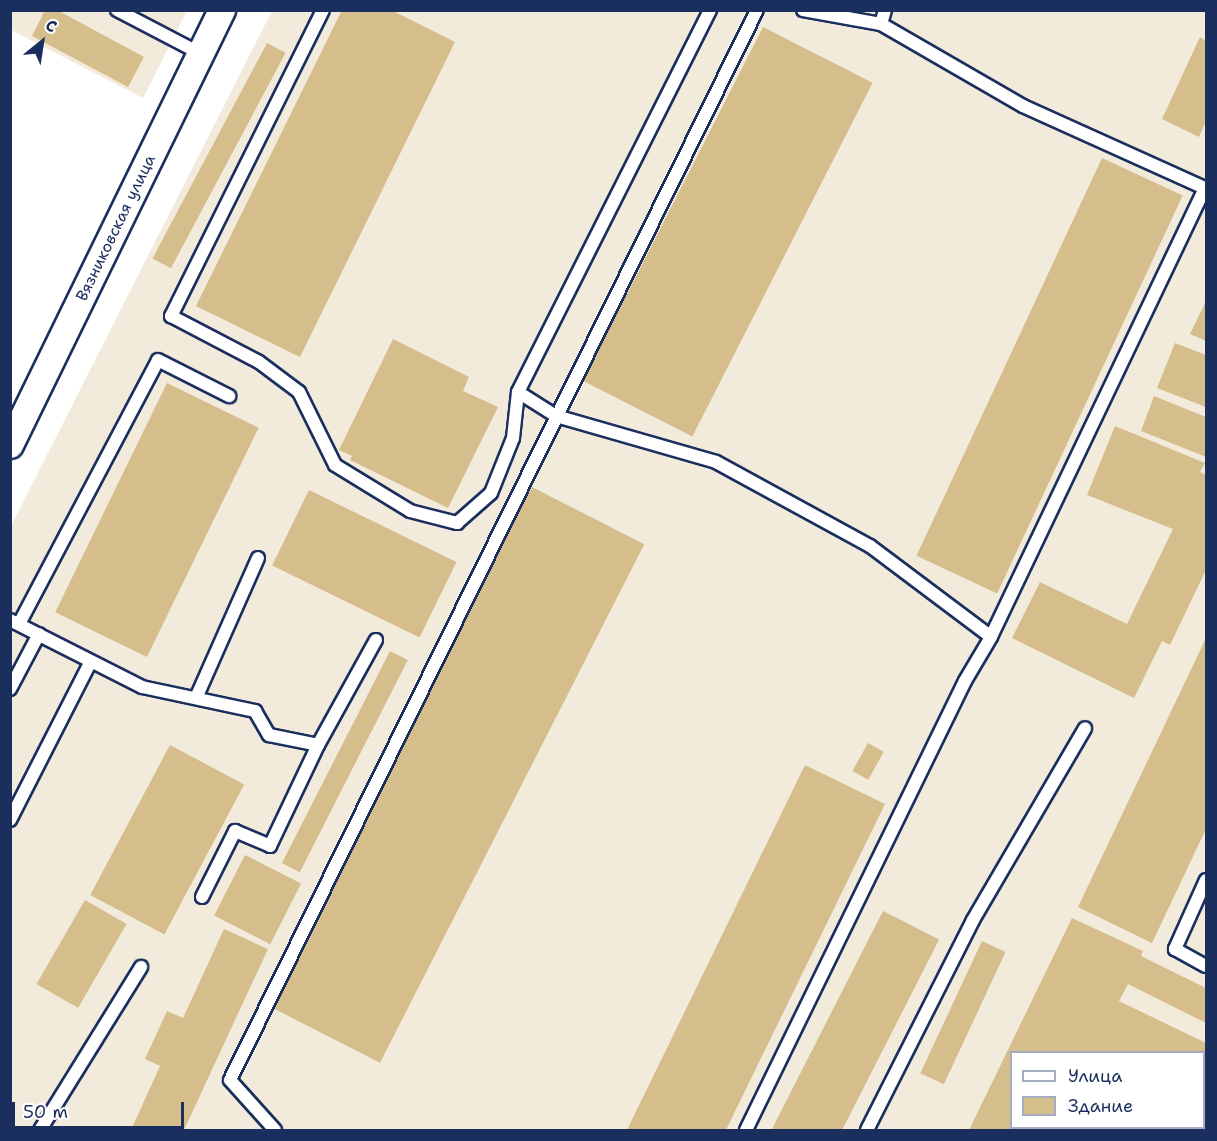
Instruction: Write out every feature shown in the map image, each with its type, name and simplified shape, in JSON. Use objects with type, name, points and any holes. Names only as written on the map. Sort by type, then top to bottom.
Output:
[{"type":"street","name":"Вязниковская улица","points":[[10,445],[222,10]]},
{"type":"lane","points":[[117,10],[201,54]]},
{"type":"lane","points":[[323,10],[171,316],[259,362],[299,392],[335,465],[411,511],[457,523],[491,493],[513,438],[518,392],[710,10]]},
{"type":"lane","points":[[275,1131],[230,1080],[757,10]]},
{"type":"lane","points":[[746,1131],[965,681],[991,637],[1205,188],[1023,106],[881,24],[803,10]]},
{"type":"lane","points":[[881,24],[885,10]]},
{"type":"lane","points":[[229,396],[158,360],[14,622],[142,687],[255,711],[269,735],[318,745]]},
{"type":"lane","points":[[518,392],[556,416],[716,462],[870,546],[991,637]]},
{"type":"lane","points":[[196,698],[258,558]]},
{"type":"lane","points":[[10,689],[39,634]]},
{"type":"lane","points":[[202,897],[235,831],[270,846],[318,745],[376,640]]},
{"type":"lane","points":[[10,820],[91,661]]},
{"type":"lane","points":[[867,1131],[972,920],[1084,728]]},
{"type":"lane","points":[[1206,880],[1174,950],[1206,966]]},
{"type":"lane","points":[[40,1131],[141,967]]},
{"type":"shaded area","points":[[10,11],[187,11],[143,98],[11,30]]},
{"type":"shaded area","points":[[272,11],[1206,11],[1206,1130],[11,1130],[10,528]]},
{"type":"building","points":[[45,10],[57,10],[144,57],[128,87],[32,36]]},
{"type":"building","points":[[342,10],[391,10],[455,42],[300,357],[196,306]]},
{"type":"building","points":[[763,27],[873,83],[692,437],[583,381]]},
{"type":"building","points":[[1200,37],[1206,41],[1206,121],[1199,137],[1162,119]]},
{"type":"building","points":[[267,43],[286,53],[171,268],[152,258]]},
{"type":"building","points":[[1102,158],[1183,196],[997,593],[916,556]]},
{"type":"building","points":[[1206,301],[1206,341],[1190,334]]},
{"type":"building","points":[[393,339],[469,377],[463,391],[498,407],[448,508],[350,460],[352,456],[339,450]]},
{"type":"building","points":[[1175,343],[1206,355],[1206,407],[1157,388]]},
{"type":"building","points":[[167,383],[259,428],[147,657],[55,612]]},
{"type":"building","points":[[1154,396],[1206,417],[1206,457],[1141,431]]},
{"type":"building","points":[[1115,426],[1205,463],[1200,472],[1206,475],[1206,570],[1170,645],[1162,641],[1134,698],[1012,638],[1040,582],[1127,624],[1173,529],[1087,495]]},
{"type":"building","points":[[532,487],[644,544],[380,1063],[268,1006]]},
{"type":"building","points":[[309,490],[456,562],[420,637],[272,565]]},
{"type":"building","points":[[1206,638],[1206,829],[1152,943],[1078,907]]},
{"type":"building","points":[[390,651],[408,660],[300,872],[282,863]]},
{"type":"building","points":[[868,743],[884,752],[868,780],[852,771]]},
{"type":"building","points":[[170,745],[244,784],[164,935],[90,895]]},
{"type":"building","points":[[805,765],[885,804],[726,1130],[627,1130]]},
{"type":"building","points":[[245,855],[301,884],[270,944],[214,916]]},
{"type":"building","points":[[85,900],[127,924],[78,1008],[36,984]]},
{"type":"building","points":[[883,911],[939,940],[842,1130],[772,1128]]},
{"type":"building","points":[[1072,918],[1143,951],[1141,956],[1206,988],[1206,1023],[1128,984],[1119,1001],[1206,1043],[1206,1130],[969,1130]]},
{"type":"building","points":[[224,929],[268,949],[184,1130],[131,1130],[160,1066],[145,1059],[167,1011],[183,1018]]},
{"type":"building","points":[[982,941],[1006,952],[944,1084],[920,1073]]}]
